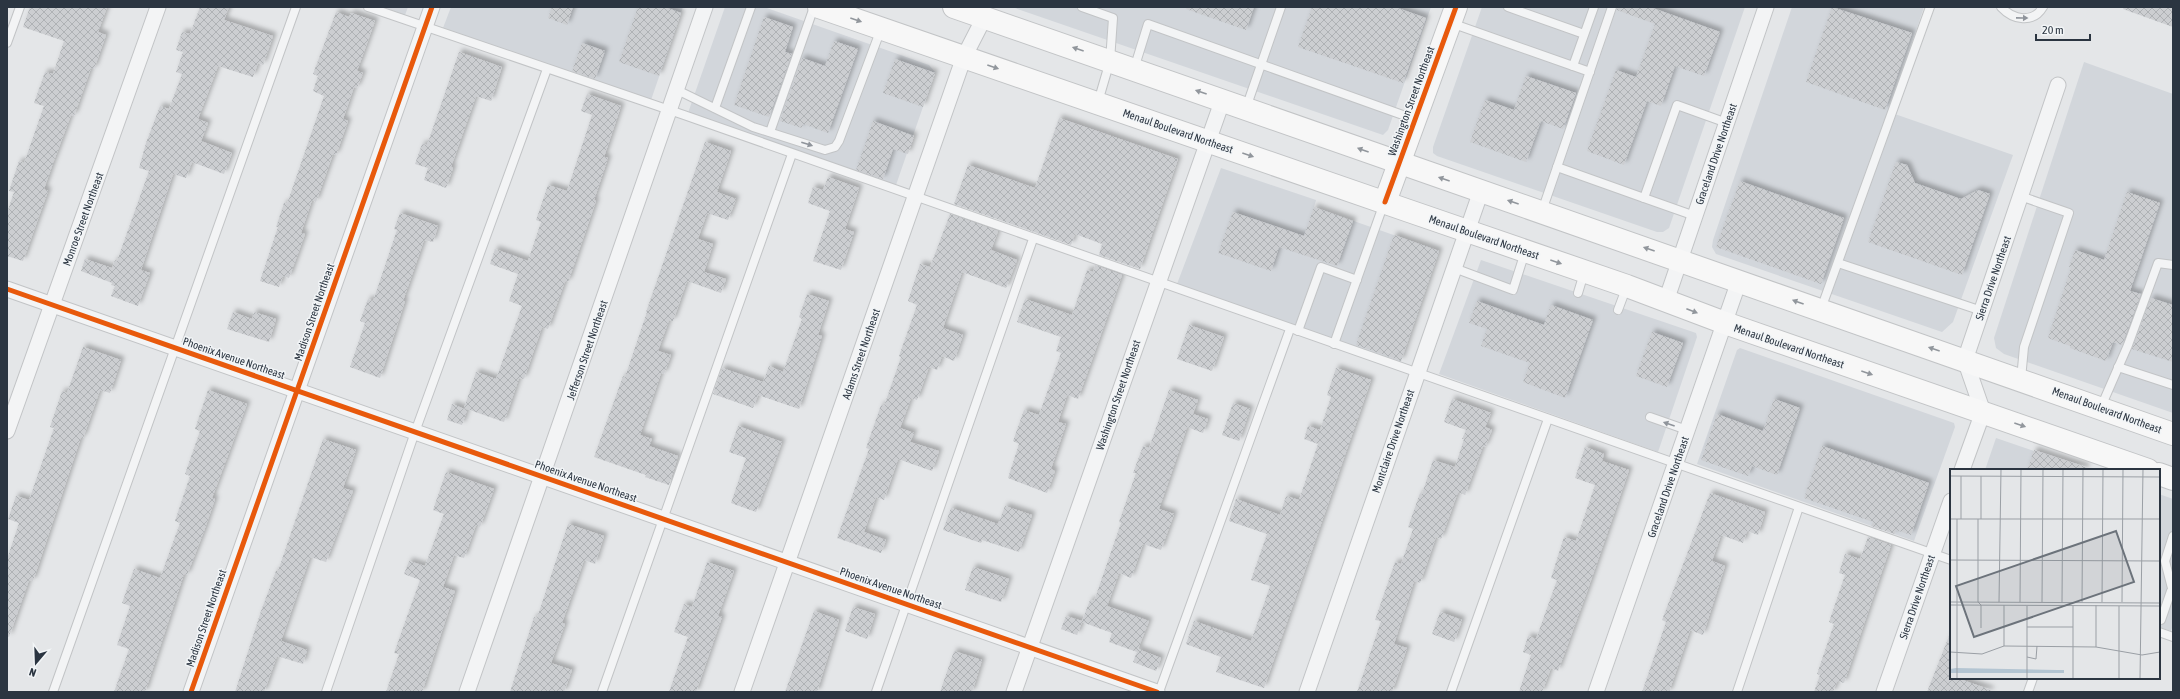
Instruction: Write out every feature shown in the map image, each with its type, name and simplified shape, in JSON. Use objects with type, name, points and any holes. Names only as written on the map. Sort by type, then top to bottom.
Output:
[{"type":"main road","name":"Menaul Boulevard Northeast","points":[[954,7],[987,12],[1134,69],[2173,434]]},
{"type":"main road","name":"Menaul Boulevard Northeast","points":[[822,8],[1627,286],[1725,323],[2145,469]]},
{"type":"main road","name":"Washington Street Northeast","points":[[1385,202],[1453,15]]},
{"type":"main road","points":[[2160,474],[2173,479]]},
{"type":"street","name":"Monroe Street Northeast","points":[[7,431],[158,7]]},
{"type":"street","name":"Madison Street Northeast","points":[[191,692],[432,7]]},
{"type":"street","name":"Jefferson Street Northeast","points":[[467,692],[705,7]]},
{"type":"street","name":"Graceland Drive Northeast","points":[[1666,301],[1766,7]]},
{"type":"street","name":"Adams Street Northeast","points":[[742,692],[789,563],[964,57],[987,12]]},
{"type":"street","name":"Sierra Drive Northeast","points":[[1965,360],[2058,85]]},
{"type":"street","name":"Washington Street Northeast","points":[[1014,692],[1223,99]]},
{"type":"street","name":"Montclaire Drive Northeast","points":[[1308,692],[1481,191]]},
{"type":"street","name":"Graceland Drive Northeast","points":[[1596,692],[1739,281]]},
{"type":"street","name":"Phoenix Avenue Northeast","points":[[7,289],[1158,692]]},
{"type":"street","points":[[1962,469],[1983,412],[1965,360]]},
{"type":"street","name":"Sierra Drive Northeast","points":[[1884,692],[1950,504]]},
{"type":"lane","points":[[7,43],[20,7]]},
{"type":"lane","points":[[53,692],[296,7]]},
{"type":"lane","points":[[368,7],[670,110],[1033,239],[1950,560]]},
{"type":"lane","points":[[715,108],[751,7]]},
{"type":"lane","points":[[1082,7],[1113,18],[1110,60],[1098,103]]},
{"type":"lane","points":[[1246,108],[1281,7]]},
{"type":"lane","points":[[1508,7],[1584,34]]},
{"type":"lane","points":[[1573,66],[1594,7]]},
{"type":"lane","points":[[1542,212],[1612,7]]},
{"type":"lane","points":[[1821,310],[1930,7]]},
{"type":"lane","points":[[2001,7],[2014,17],[2025,19],[2035,16],[2044,7]]},
{"type":"lane","points":[[770,132],[822,8]]},
{"type":"lane","points":[[1453,15],[1590,72]]},
{"type":"lane","points":[[1134,69],[1148,24],[1415,119]]},
{"type":"lane","points":[[676,90],[753,127],[825,150],[835,147],[839,141],[881,28]]},
{"type":"lane","points":[[326,692],[415,432],[547,69]]},
{"type":"lane","points":[[1644,198],[1677,105],[1726,123]]},
{"type":"lane","points":[[602,692],[792,154]]},
{"type":"lane","points":[[1557,168],[1695,216]]},
{"type":"lane","points":[[2020,196],[2069,213],[2024,347],[2021,380]]},
{"type":"lane","points":[[1334,344],[1385,202]]},
{"type":"lane","points":[[876,692],[1033,239]]},
{"type":"lane","points":[[1454,268],[1513,290],[1525,252]]},
{"type":"lane","points":[[1838,263],[1982,311]]},
{"type":"lane","points":[[2100,408],[2118,367],[2158,263],[2173,265]]},
{"type":"lane","points":[[1158,692],[1294,330],[1321,267],[1357,280]]},
{"type":"lane","points":[[1578,293],[1585,272]]},
{"type":"lane","points":[[1618,310],[1627,286]]},
{"type":"lane","points":[[2118,367],[2173,385]]},
{"type":"lane","points":[[1650,417],[1687,430]]},
{"type":"lane","points":[[1451,692],[1548,418]]},
{"type":"lane","points":[[1737,692],[1799,507]]},
{"type":"lane","points":[[2162,620],[2172,592],[2162,560],[2173,536]]},
{"type":"lane","points":[[2160,632],[2173,637]]},
{"type":"lane","points":[[2028,692],[2033,679]]},
{"type":"shaded area","points":[[383,7],[408,7],[405,15]]},
{"type":"shaded area","points":[[451,7],[683,7],[651,100],[443,28]]},
{"type":"shaded area","points":[[725,7],[764,7],[929,65],[935,72],[896,185],[688,113]]},
{"type":"shaded area","points":[[1012,7],[1431,7],[1388,130],[1383,135]]},
{"type":"shaded area","points":[[1482,7],[1745,7],[1669,228],[1663,232],[1657,232],[1437,156],[1433,153],[1433,147]]},
{"type":"shaded area","points":[[1792,7],[1924,7],[1889,112],[2013,155],[1953,322],[1942,332],[1716,254],[1712,247],[1713,240]]},
{"type":"shaded area","points":[[2084,62],[2173,94],[2173,413],[2004,354],[1996,348],[1994,338]]},
{"type":"shaded area","points":[[1221,168],[1316,200],[1314,207],[1439,251],[1400,364],[1177,284]]},
{"type":"shaded area","points":[[1481,260],[1696,333],[1697,337],[1658,452],[1439,374]]},
{"type":"shaded area","points":[[1740,348],[1954,423],[1955,427],[1914,541],[1697,464],[1737,350]]},
{"type":"shaded area","points":[[1996,438],[2086,469],[1985,469]]},
{"type":"shaded area","points":[[2160,494],[2173,499],[2173,625],[2171,631],[2160,627]]},
{"type":"building","points":[[30,7],[107,7],[98,32],[106,35],[94,69],[91,68],[74,116],[71,115],[53,163],[44,189],[48,191],[23,261],[7,256],[7,213],[14,192],[9,191],[19,161],[24,163],[44,106],[34,103],[45,72],[53,74],[64,41],[23,27]]},
{"type":"building","points":[[200,7],[229,7],[224,20],[273,36],[263,65],[258,63],[253,77],[218,66],[198,119],[208,123],[201,141],[232,153],[224,174],[192,162],[186,178],[173,174],[141,270],[150,273],[138,306],[111,296],[115,286],[111,285],[112,283],[81,271],[85,259],[112,268],[115,260],[117,261],[149,171],[139,168],[146,143],[160,106],[169,109],[182,74],[176,72],[183,52],[176,50],[182,32],[190,34]]},
{"type":"building","points":[[552,7],[573,7],[567,25],[548,18]]},
{"type":"building","points":[[638,7],[665,7],[681,13],[659,76],[619,62]]},
{"type":"building","points":[[1187,7],[1254,7],[1246,30],[1186,9]]},
{"type":"building","points":[[1312,7],[1395,7],[1426,18],[1403,83],[1298,47]]},
{"type":"building","points":[[1617,7],[1650,7],[1720,32],[1704,76],[1675,66],[1661,106],[1647,101],[1624,165],[1587,151],[1616,70],[1636,77],[1655,24],[1617,10]]},
{"type":"building","points":[[1832,7],[1912,33],[1885,110],[1806,82]]},
{"type":"building","points":[[2124,7],[2173,7],[2173,27],[2123,9]]},
{"type":"building","points":[[336,12],[349,17],[351,13],[375,21],[357,71],[363,73],[357,88],[354,87],[343,119],[348,121],[336,155],[333,154],[316,202],[312,200],[301,233],[305,234],[289,278],[283,276],[279,287],[260,281],[278,227],[276,227],[284,203],[287,204],[324,96],[313,91],[318,76],[313,74]]},
{"type":"building","points":[[764,17],[793,27],[785,52],[792,54],[769,117],[734,105]]},
{"type":"building","points":[[834,41],[858,49],[828,133],[803,124],[802,128],[780,121],[802,58],[825,66]]},
{"type":"building","points":[[582,43],[605,51],[595,79],[572,71]]},
{"type":"building","points":[[459,52],[502,67],[491,101],[476,96],[451,167],[453,168],[446,188],[424,180],[428,168],[415,164],[422,144],[427,145]]},
{"type":"building","points":[[895,59],[935,73],[923,107],[883,93]]},
{"type":"building","points":[[1526,76],[1576,93],[1563,129],[1541,121],[1526,162],[1470,142],[1485,100],[1514,110]]},
{"type":"building","points":[[587,94],[621,106],[604,157],[608,158],[594,200],[596,201],[568,282],[565,281],[548,329],[542,327],[524,379],[519,378],[504,422],[464,408],[476,372],[496,379],[522,306],[509,301],[518,274],[490,264],[495,249],[528,261],[541,222],[536,220],[548,185],[567,191],[592,115],[581,111]]},
{"type":"building","points":[[1059,118],[1178,159],[1140,269],[1099,255],[1102,244],[1075,234],[1071,245],[954,204],[968,165],[1035,188]]},
{"type":"building","points":[[873,121],[914,136],[908,154],[893,149],[883,179],[856,170]]},
{"type":"building","points":[[705,142],[731,151],[717,192],[736,199],[728,220],[707,213],[698,239],[713,244],[704,272],[726,279],[721,293],[687,281],[673,321],[669,320],[658,351],[671,355],[664,374],[661,373],[640,435],[652,439],[649,446],[678,456],[669,485],[645,477],[646,475],[594,457],[623,376],[625,377]]},
{"type":"building","points":[[1896,162],[1907,165],[1915,183],[1961,199],[1978,190],[1990,194],[1962,275],[1868,242]]},
{"type":"building","points":[[828,177],[859,188],[845,229],[854,232],[841,270],[813,261],[830,211],[808,203],[813,187],[823,190]]},
{"type":"building","points":[[1740,181],[1844,218],[1821,284],[1716,247]]},
{"type":"building","points":[[2127,192],[2160,203],[2130,291],[2141,294],[2122,345],[2113,342],[2106,361],[2048,338],[2071,268],[2069,267],[2075,250],[2104,260]]},
{"type":"building","points":[[1314,207],[1353,221],[1337,266],[1279,247],[1271,271],[1218,253],[1233,212],[1304,236]]},
{"type":"building","points":[[400,213],[438,226],[433,242],[424,240],[403,301],[405,301],[380,378],[350,367],[365,323],[360,321],[368,299],[373,301],[397,230],[394,229]]},
{"type":"building","points":[[950,214],[998,231],[991,250],[1017,260],[1006,288],[962,272],[943,328],[963,335],[954,361],[942,356],[937,370],[929,367],[917,400],[911,398],[900,428],[914,433],[910,442],[939,451],[932,471],[898,459],[884,500],[876,497],[864,532],[886,540],[881,553],[837,538],[869,449],[866,448],[881,405],[884,406],[901,357],[899,356],[917,305],[908,301],[920,264],[930,267]]},
{"type":"building","points":[[1394,235],[1439,251],[1401,361],[1356,345]]},
{"type":"building","points":[[1095,265],[1122,275],[1078,399],[1067,395],[1058,422],[1066,424],[1051,469],[1055,471],[1047,493],[1008,478],[1019,444],[1013,441],[1024,410],[1039,415],[1061,353],[1056,351],[1061,337],[1017,322],[1025,299],[1072,315],[1087,270],[1093,272]]},
{"type":"building","points":[[807,294],[829,301],[818,335],[822,336],[799,409],[758,395],[753,408],[713,394],[722,368],[763,382],[769,366],[783,372],[802,319],[799,317]]},
{"type":"building","points":[[2151,298],[2173,305],[2173,362],[2132,349]]},
{"type":"building","points":[[1477,301],[1544,325],[1551,305],[1593,320],[1565,398],[1523,382],[1530,363],[1481,346],[1487,329],[1469,323]]},
{"type":"building","points":[[233,312],[252,319],[254,312],[276,319],[269,342],[227,329]]},
{"type":"building","points":[[1189,325],[1224,337],[1212,371],[1177,359]]},
{"type":"building","points":[[1652,332],[1683,343],[1667,387],[1636,376]]},
{"type":"building","points":[[83,347],[121,360],[110,393],[100,390],[83,438],[81,437],[33,581],[29,580],[9,637],[7,636],[7,559],[19,523],[8,519],[16,496],[29,500],[54,428],[50,427],[62,391],[67,393]]},
{"type":"building","points":[[1336,368],[1371,380],[1264,688],[1216,672],[1221,657],[1186,644],[1194,621],[1251,641],[1270,586],[1251,580],[1267,534],[1229,521],[1236,499],[1280,515],[1286,496],[1299,500],[1318,444],[1304,439],[1308,426],[1320,430],[1331,397],[1327,395]]},
{"type":"building","points":[[208,390],[247,404],[212,498],[215,499],[204,531],[187,575],[184,574],[145,692],[114,692],[129,649],[117,645],[130,606],[122,603],[134,569],[160,578],[180,523],[175,521],[190,476],[185,474],[200,431],[195,429]]},
{"type":"building","points":[[1169,390],[1198,400],[1193,414],[1208,419],[1203,433],[1187,427],[1159,509],[1174,514],[1161,550],[1143,544],[1131,578],[1119,573],[1107,606],[1149,621],[1138,649],[1161,658],[1156,671],[1133,662],[1137,652],[1109,642],[1112,633],[1082,622],[1077,635],[1061,629],[1066,616],[1082,621],[1090,600],[1094,601],[1121,523],[1119,522],[1136,473],[1133,473],[1143,446],[1149,448]]},
{"type":"building","points":[[1452,399],[1491,413],[1485,427],[1492,430],[1485,447],[1483,446],[1465,495],[1458,492],[1441,539],[1436,537],[1420,583],[1414,581],[1394,644],[1407,648],[1392,692],[1357,692],[1381,621],[1375,620],[1395,562],[1401,564],[1413,529],[1408,527],[1420,493],[1422,494],[1433,460],[1455,467],[1464,439],[1462,439],[1466,430],[1444,422]]},
{"type":"building","points":[[1774,399],[1800,408],[1777,475],[1752,466],[1748,476],[1701,460],[1717,414],[1763,431]]},
{"type":"building","points":[[1233,403],[1250,409],[1239,441],[1222,435]]},
{"type":"building","points":[[452,404],[467,410],[462,425],[447,420]]},
{"type":"building","points":[[738,426],[782,442],[756,512],[731,503],[746,458],[729,452]]},
{"type":"building","points":[[323,439],[356,450],[343,488],[353,491],[326,562],[310,557],[281,641],[307,650],[303,664],[277,656],[264,692],[235,692],[261,611],[276,571],[278,571]]},
{"type":"building","points":[[1822,446],[1929,483],[1911,535],[1896,530],[1895,534],[1871,526],[1873,522],[1804,498]]},
{"type":"building","points":[[1585,447],[1604,454],[1602,461],[1629,470],[1558,671],[1551,668],[1542,692],[1519,692],[1531,655],[1523,652],[1528,636],[1536,639],[1557,580],[1551,578],[1564,537],[1576,541],[1595,485],[1575,478]]},
{"type":"building","points":[[2034,450],[2086,467],[2086,469],[2027,469]]},
{"type":"building","points":[[446,472],[494,489],[480,527],[476,525],[464,558],[454,555],[443,587],[455,591],[422,692],[386,692],[399,654],[394,653],[420,580],[404,574],[409,561],[425,566],[444,514],[433,510]]},
{"type":"building","points":[[1710,493],[1765,512],[1758,535],[1747,531],[1743,543],[1721,535],[1712,561],[1725,566],[1703,635],[1690,630],[1669,692],[1642,692],[1666,622],[1662,620]]},
{"type":"building","points":[[1005,506],[1032,515],[1019,552],[982,540],[981,543],[943,530],[951,508],[998,524]]},
{"type":"building","points":[[568,524],[604,536],[595,564],[584,560],[562,623],[565,624],[551,663],[572,670],[564,692],[510,692],[534,617],[537,618]]},
{"type":"building","points":[[1868,537],[1891,545],[1844,683],[1837,681],[1833,692],[1814,692],[1820,675],[1817,674],[1834,624],[1829,622],[1845,575],[1839,573],[1845,554],[1860,559]]},
{"type":"building","points":[[707,562],[734,571],[718,616],[722,617],[696,692],[669,692],[688,637],[674,632],[684,604],[692,607]]},
{"type":"building","points":[[973,567],[1009,579],[1001,602],[965,590]]},
{"type":"building","points":[[853,607],[875,614],[867,639],[845,631]]},
{"type":"building","points":[[814,611],[839,620],[817,692],[785,692]]},
{"type":"building","points":[[1440,612],[1462,620],[1454,642],[1432,634]]},
{"type":"building","points":[[1949,636],[1950,679],[1960,679],[1991,690],[1990,692],[1927,692]]},
{"type":"building","points":[[954,651],[982,660],[972,692],[940,692]]},
{"type":"cycle path","points":[[191,692],[432,7]]},
{"type":"cycle path","points":[[1385,202],[1456,7]]},
{"type":"cycle path","points":[[7,289],[1157,692]]}]
